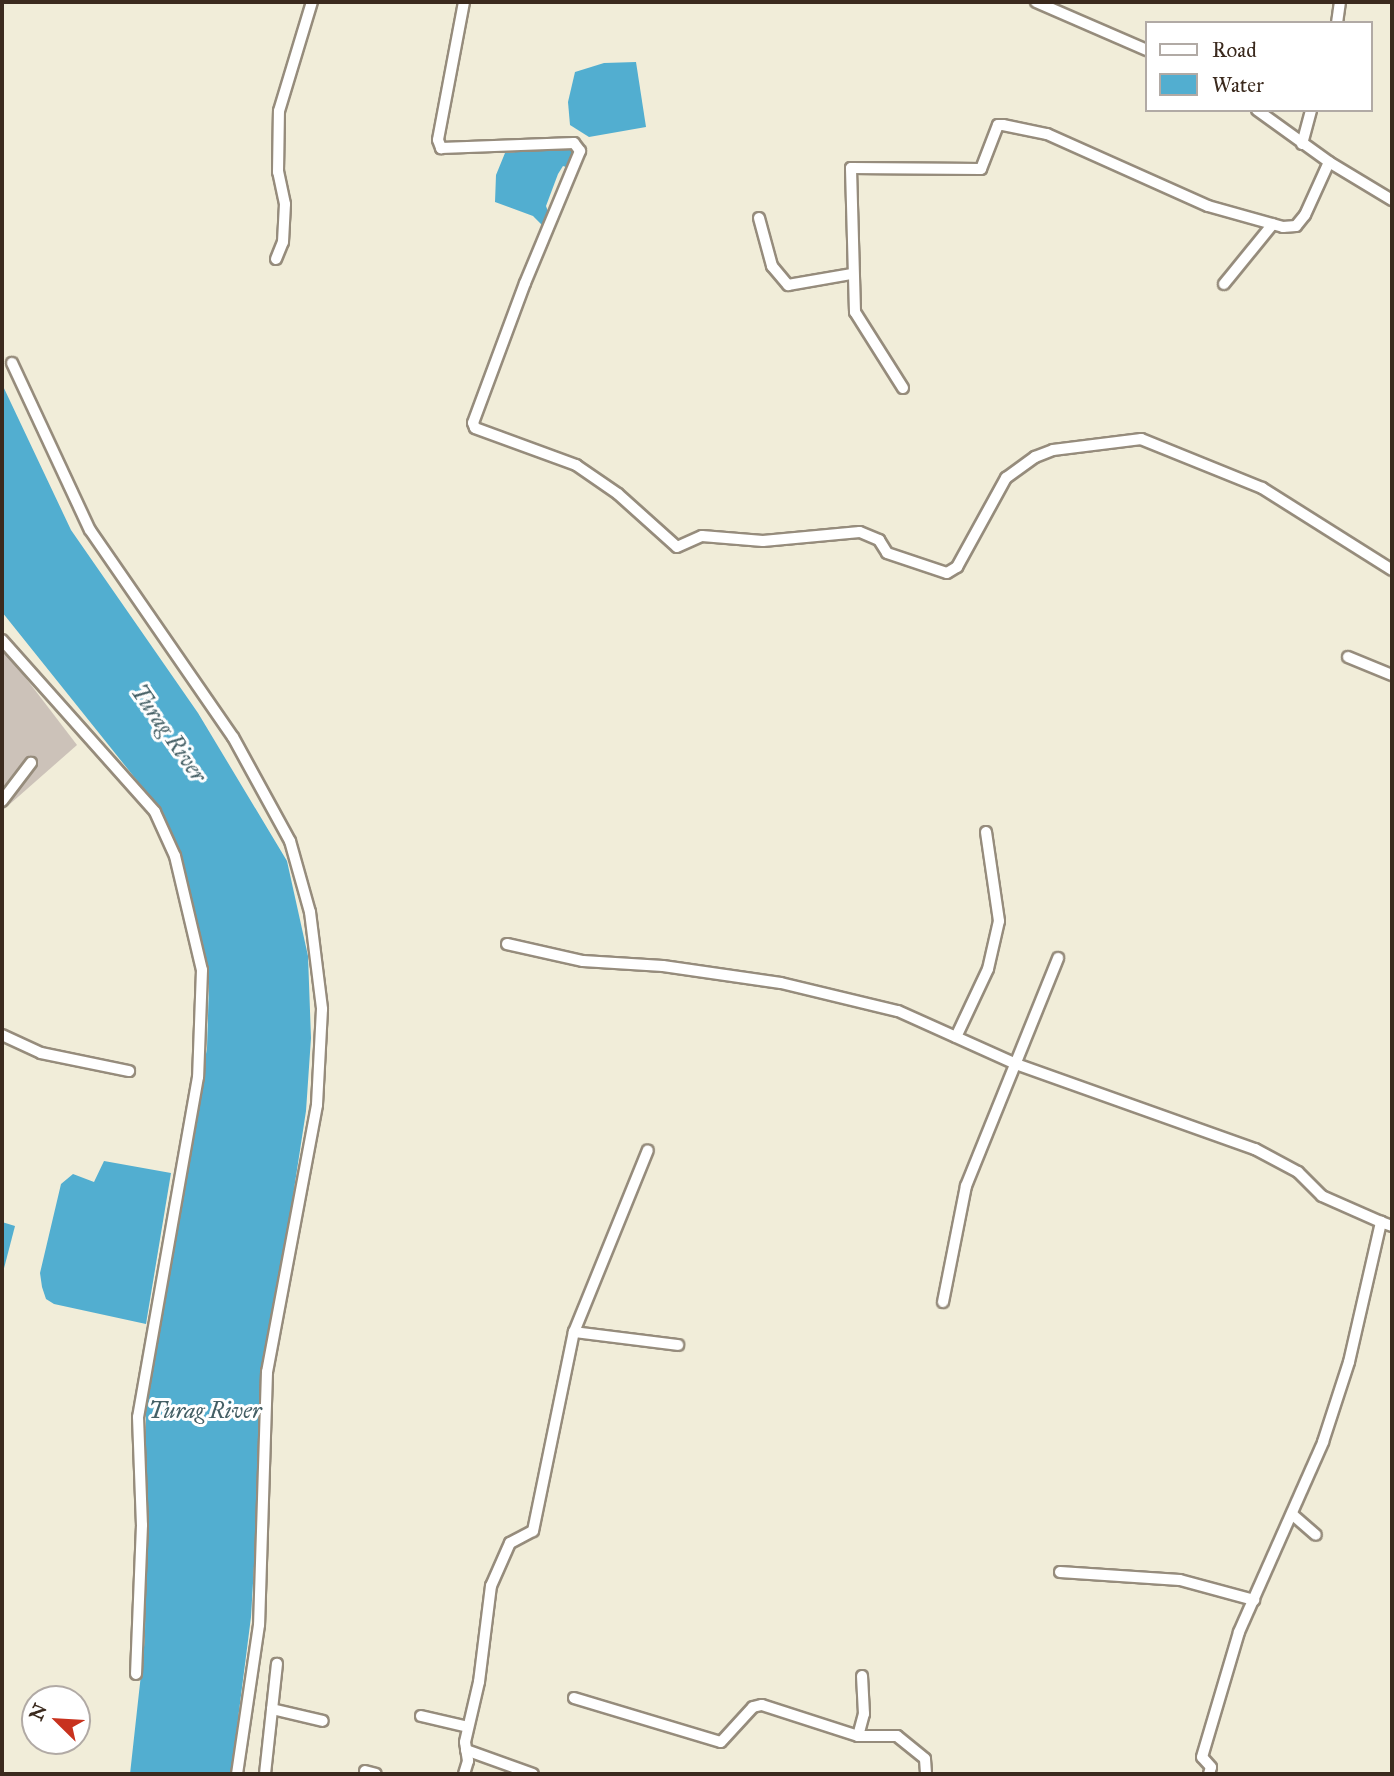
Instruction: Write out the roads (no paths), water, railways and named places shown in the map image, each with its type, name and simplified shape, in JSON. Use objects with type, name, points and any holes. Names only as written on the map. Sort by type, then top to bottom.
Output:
[{"type":"street","points":[[276,259],[283,242],[285,204],[278,172],[279,111],[312,2]]},
{"type":"street","points":[[464,2],[438,140],[441,148],[574,143],[580,151],[525,282],[473,423],[475,428],[576,465],[618,494],[677,547],[702,536],[763,541],[860,533],[879,540],[887,553],[947,573],[957,567],[1006,478],[1035,457],[1052,450],[1141,439],[1262,488],[1392,570]]},
{"type":"street","points":[[1036,2],[1146,50]]},
{"type":"street","points":[[1337,21],[1340,2]]},
{"type":"street","points":[[1260,112],[1329,162],[1392,200]]},
{"type":"street","points":[[1302,144],[1310,112]]},
{"type":"street","points":[[902,388],[855,312],[851,168],[981,169],[998,125],[1047,134],[1208,206],[1273,224],[1296,226],[1329,162]]},
{"type":"street","points":[[759,218],[772,267],[788,285],[852,274]]},
{"type":"street","points":[[1224,284],[1273,224]]},
{"type":"street","points":[[12,363],[90,530],[233,737],[290,841],[310,912],[322,1009],[317,1105],[267,1372],[259,1625],[237,1774]]},
{"type":"street","points":[[2,640],[155,812],[175,856],[202,970],[198,1077],[138,1417],[142,1525],[136,1674]]},
{"type":"street","points":[[1348,657],[1392,675]]},
{"type":"street","points":[[2,801],[31,763]]},
{"type":"street","points":[[956,1037],[988,969],[999,921],[986,832]]},
{"type":"street","points":[[507,944],[583,961],[663,966],[837,995],[898,1011],[1016,1065],[1255,1149],[1298,1172],[1322,1196],[1387,1224],[1349,1362],[1323,1442],[1239,1632],[1202,1757],[1211,1767],[1209,1774]]},
{"type":"street","points":[[943,1302],[966,1186],[1058,958]]},
{"type":"street","points":[[2,1035],[41,1053],[129,1072]]},
{"type":"street","points":[[464,1774],[468,1727],[479,1682],[491,1586],[510,1543],[533,1531],[574,1332],[648,1150]]},
{"type":"street","points":[[574,1332],[678,1345]]},
{"type":"street","points":[[1293,1515],[1316,1535]]},
{"type":"street","points":[[1060,1572],[1180,1580],[1254,1600]]},
{"type":"street","points":[[265,1774],[277,1664]]},
{"type":"street","points":[[858,1736],[864,1714],[862,1676]]},
{"type":"street","points":[[574,1698],[721,1742],[757,1704],[858,1736],[897,1736],[925,1759],[926,1774]]},
{"type":"street","points":[[272,1709],[323,1721]]},
{"type":"street","points":[[421,1716],[468,1727]]},
{"type":"street","points":[[466,1751],[533,1774]]},
{"type":"water","points":[[636,62],[646,127],[589,137],[570,125],[568,102],[575,72],[604,63]]},
{"type":"water","points":[[568,147],[575,155],[569,168],[563,166],[558,174],[546,206],[550,217],[546,229],[533,216],[495,202],[496,175],[505,153]]},
{"type":"water","name":"Turag River","points":[[2,384],[71,530],[198,713],[287,861],[308,956],[311,1038],[306,1111],[265,1379],[251,1617],[231,1774],[130,1774],[145,1638],[146,1412],[207,1048],[209,985],[186,874],[155,803],[2,612]]},
{"type":"water","points":[[104,1161],[171,1173],[146,1324],[54,1304],[46,1299],[42,1287],[40,1273],[61,1184],[73,1174],[94,1182]]},
{"type":"water","points":[[2,1222],[15,1226],[2,1276]]}]
